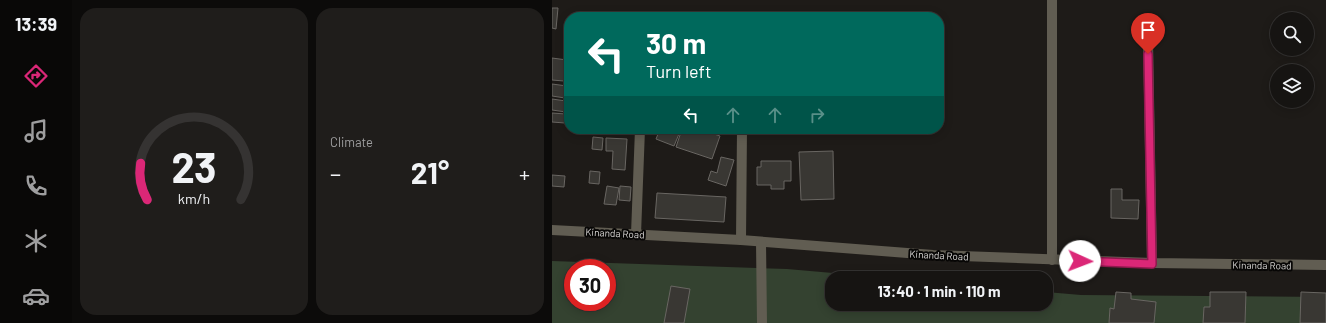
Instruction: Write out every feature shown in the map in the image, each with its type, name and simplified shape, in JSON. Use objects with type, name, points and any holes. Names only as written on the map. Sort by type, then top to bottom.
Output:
[{"type":"street","points":[[1052,0],[1052,260]]},
{"type":"street","points":[[1148,40],[1152,264]]},
{"type":"street","points":[[636,234],[640,134]]},
{"type":"street","points":[[741,240],[742,134]]},
{"type":"street","name":"Kinanda Road","points":[[552,230],[741,240],[933,255],[1152,264],[1326,265]]},
{"type":"street","points":[[761,242],[762,323]]},
{"type":"green space","points":[[552,261],[564,261],[564,311],[616,311],[616,263],[787,269],[825,272],[825,311],[1053,311],[1053,293],[1081,295],[1326,297],[1326,323],[552,323]]},
{"type":"building","points":[[552,8],[558,8],[556,29],[552,28]]},
{"type":"building","points":[[552,58],[564,60],[564,81],[552,80]]},
{"type":"building","points":[[552,84],[564,86],[564,98],[552,96]]},
{"type":"building","points":[[552,99],[564,101],[564,112],[552,110]]},
{"type":"building","points":[[552,113],[564,114],[564,123],[552,122]]},
{"type":"building","points":[[658,134],[679,134],[674,146],[656,139]]},
{"type":"building","points":[[680,134],[714,134],[720,136],[712,159],[676,147]]},
{"type":"building","points":[[593,137],[603,138],[602,150],[592,149]]},
{"type":"building","points":[[606,138],[627,139],[625,170],[612,169],[613,151],[606,151]]},
{"type":"building","points":[[833,151],[834,199],[801,200],[799,152]]},
{"type":"building","points":[[721,157],[734,160],[726,186],[708,180],[711,171],[717,173]]},
{"type":"building","points":[[761,161],[791,161],[791,181],[784,181],[784,189],[771,189],[771,185],[757,185],[757,167],[761,167]]},
{"type":"building","points":[[590,171],[600,172],[599,184],[589,183]]},
{"type":"building","points":[[552,175],[565,176],[564,187],[552,186]]},
{"type":"building","points":[[607,186],[619,188],[616,205],[604,204]]},
{"type":"building","points":[[620,186],[631,187],[630,201],[619,200]]},
{"type":"building","points":[[1111,189],[1122,189],[1122,200],[1139,200],[1138,219],[1111,218]]},
{"type":"building","points":[[657,193],[726,197],[724,222],[655,218]]},
{"type":"building","points":[[671,286],[690,289],[684,323],[664,323]]},
{"type":"building","points":[[1116,292],[1131,293],[1131,299],[1156,302],[1154,323],[1109,323],[1110,308],[1114,309]]},
{"type":"building","points":[[1210,292],[1246,292],[1245,323],[1203,323],[1204,307],[1210,307]]},
{"type":"building","points":[[1301,292],[1326,293],[1326,323],[1300,323]]},
{"type":"route","points":[[1080,261],[1152,264],[1148,54]]}]
